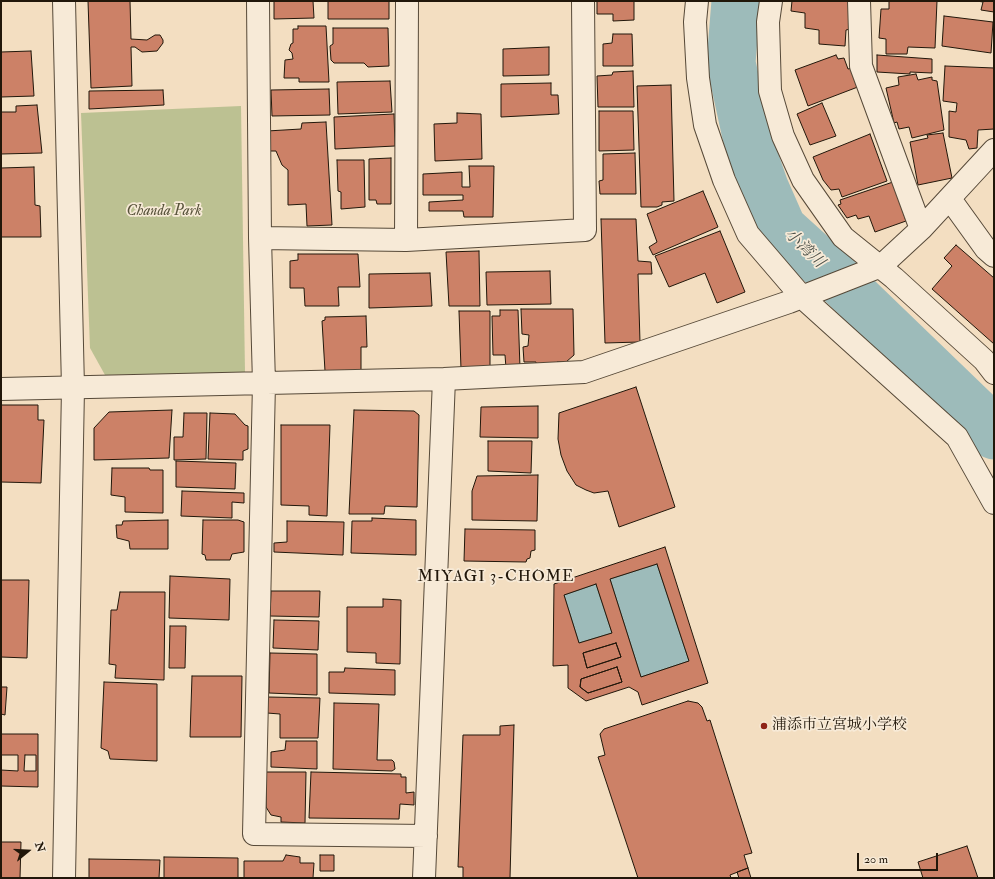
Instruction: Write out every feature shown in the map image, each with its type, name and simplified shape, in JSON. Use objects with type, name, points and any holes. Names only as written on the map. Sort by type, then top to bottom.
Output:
[{"type":"street","points":[[64,1],[73,388],[64,878]]},
{"type":"street","points":[[258,1],[260,238],[264,383],[254,834],[426,836]]},
{"type":"street","points":[[406,240],[407,1]]},
{"type":"street","points":[[260,238],[406,240],[585,230],[583,1]]},
{"type":"street","points":[[697,1],[695,22],[698,78],[705,125],[724,180],[748,234],[802,297],[957,437],[994,503]]},
{"type":"street","points":[[771,1],[768,22],[770,90],[783,136],[803,180],[843,236],[881,266],[984,360],[994,373]]},
{"type":"street","points":[[859,1],[861,66],[921,229]]},
{"type":"street","points":[[1,389],[444,379],[584,372],[802,297],[881,266],[921,229],[994,150]]},
{"type":"street","points":[[950,199],[986,249],[994,256]]},
{"type":"street","points":[[424,878],[444,379]]},
{"type":"green space","name":"Chanda Park","points":[[241,106],[245,373],[105,375],[90,348],[81,113]]},
{"type":"water","points":[[657,564],[689,661],[641,677],[610,579]]},
{"type":"water","points":[[596,584],[612,633],[579,643],[564,595]]},
{"type":"building","points":[[88,1],[130,1],[131,39],[147,40],[155,35],[160,35],[163,40],[163,43],[157,51],[142,52],[135,47],[131,47],[132,86],[91,88]]},
{"type":"building","points":[[274,1],[313,1],[314,18],[274,19]]},
{"type":"building","points":[[328,1],[389,1],[389,19],[328,19]]},
{"type":"building","points":[[597,1],[634,1],[634,20],[613,21],[613,14],[597,14]]},
{"type":"building","points":[[792,1],[850,1],[850,29],[846,30],[845,46],[819,44],[819,30],[805,28],[805,13],[791,11]]},
{"type":"building","points":[[889,1],[937,1],[935,48],[908,47],[907,54],[886,54],[886,39],[879,38],[881,9],[889,9]]},
{"type":"building","points":[[977,1],[994,1],[994,12],[981,10],[983,2]]},
{"type":"building","points":[[944,16],[993,22],[991,53],[942,46]]},
{"type":"building","points":[[298,26],[326,26],[329,82],[299,82],[299,78],[284,78],[285,60],[293,59],[292,53],[289,50],[291,44],[293,43],[293,29],[298,29]]},
{"type":"building","points":[[333,28],[388,28],[389,66],[368,67],[364,63],[334,63],[331,60],[330,46],[333,44]]},
{"type":"building","points":[[613,34],[632,34],[633,66],[603,66],[603,44],[612,43]]},
{"type":"building","points":[[549,47],[549,75],[503,76],[503,49]]},
{"type":"building","points":[[31,51],[34,96],[1,97],[1,52]]},
{"type":"building","points":[[836,55],[838,59],[844,58],[848,69],[857,67],[863,85],[808,106],[795,70]]},
{"type":"building","points":[[877,55],[932,59],[932,73],[910,72],[910,74],[877,72]]},
{"type":"building","points":[[945,66],[994,68],[994,129],[978,130],[977,148],[969,149],[966,140],[949,137],[949,111],[956,112],[957,103],[943,101]]},
{"type":"building","points":[[633,71],[634,107],[598,107],[597,76],[612,75],[613,72]]},
{"type":"building","points":[[916,74],[918,80],[932,77],[932,80],[937,81],[944,130],[912,138],[909,127],[899,129],[897,122],[894,123],[886,88],[899,85],[898,77]]},
{"type":"building","points":[[390,81],[392,112],[338,114],[337,82]]},
{"type":"building","points":[[551,83],[551,95],[558,95],[559,114],[501,117],[501,84]]},
{"type":"building","points":[[671,85],[674,201],[662,202],[662,205],[657,207],[641,207],[637,86]]},
{"type":"building","points":[[329,89],[330,115],[272,116],[271,90]]},
{"type":"building","points":[[163,90],[164,105],[89,109],[89,91]]},
{"type":"building","points":[[822,103],[836,136],[810,145],[797,114]]},
{"type":"building","points":[[37,105],[42,153],[1,154],[1,112],[16,112],[16,106]]},
{"type":"building","points":[[599,111],[633,111],[634,150],[599,151]]},
{"type":"building","points":[[457,113],[481,114],[482,159],[435,161],[434,124],[457,123]]},
{"type":"building","points":[[394,114],[395,146],[335,149],[334,117]]},
{"type":"building","points":[[326,122],[332,225],[307,226],[306,204],[288,205],[288,170],[282,165],[276,151],[267,151],[267,131],[301,129],[302,123]]},
{"type":"building","points":[[943,133],[952,178],[918,185],[910,142],[928,138],[927,135]]},
{"type":"building","points":[[870,134],[887,181],[842,197],[839,189],[831,190],[823,180],[813,157]]},
{"type":"building","points":[[635,153],[636,194],[600,194],[599,181],[603,180],[603,154]]},
{"type":"building","points":[[391,158],[391,204],[377,204],[376,200],[369,200],[369,159]]},
{"type":"building","points":[[337,160],[364,160],[365,207],[341,209],[341,192],[338,191]]},
{"type":"building","points":[[469,166],[494,166],[493,217],[464,217],[463,211],[429,211],[429,202],[463,200],[463,195],[423,195],[423,174],[462,172],[462,187],[470,187]]},
{"type":"building","points":[[34,167],[35,205],[40,206],[41,237],[1,237],[1,168]]},
{"type":"building","points":[[893,182],[906,221],[875,232],[869,216],[858,219],[856,215],[847,218],[838,205],[841,204],[840,200]]},
{"type":"building","points":[[703,191],[718,227],[653,255],[649,247],[657,242],[647,214]]},
{"type":"building","points":[[601,219],[636,219],[638,261],[651,262],[652,274],[638,274],[640,342],[605,343]]},
{"type":"building","points":[[720,231],[745,292],[717,303],[705,273],[669,287],[655,256]]},
{"type":"building","points":[[956,245],[994,278],[994,344],[932,289],[952,266],[944,258]]},
{"type":"building","points":[[479,251],[480,306],[449,306],[446,252]]},
{"type":"building","points":[[298,254],[358,254],[360,287],[338,287],[339,306],[305,306],[304,288],[290,288],[290,261],[298,260]]},
{"type":"building","points":[[550,271],[551,304],[487,305],[486,272]]},
{"type":"building","points":[[430,273],[432,306],[369,308],[369,274]]},
{"type":"building","points":[[521,309],[573,309],[574,355],[566,362],[557,362],[557,365],[536,366],[536,362],[524,362],[523,347],[528,346],[529,335],[522,334]]},
{"type":"building","points":[[500,310],[518,310],[520,368],[506,368],[505,355],[493,355],[492,316],[500,316]]},
{"type":"building","points":[[459,311],[490,311],[490,368],[461,369]]},
{"type":"building","points":[[366,316],[367,347],[361,347],[361,371],[325,371],[322,321],[325,320],[325,317]]},
{"type":"building","points":[[636,387],[675,507],[619,527],[608,491],[594,493],[586,490],[576,485],[567,471],[561,455],[558,439],[559,413]]},
{"type":"building","points":[[1,405],[38,405],[38,420],[44,420],[41,483],[1,482]]},
{"type":"building","points":[[538,406],[538,438],[480,437],[481,407]]},
{"type":"building","points":[[172,410],[169,458],[94,460],[94,428],[109,412]]},
{"type":"building","points":[[354,410],[414,411],[419,415],[417,507],[385,506],[384,514],[349,514]]},
{"type":"building","points":[[184,413],[207,413],[206,459],[174,460],[174,437],[183,437]]},
{"type":"building","points":[[210,413],[235,414],[245,425],[248,426],[248,449],[243,451],[243,460],[208,459]]},
{"type":"building","points":[[281,425],[330,425],[327,516],[309,515],[309,506],[281,505]]},
{"type":"building","points":[[488,441],[532,441],[531,473],[488,471]]},
{"type":"building","points":[[176,461],[236,463],[235,489],[176,487]]},
{"type":"building","points":[[112,468],[149,468],[150,470],[163,470],[163,513],[125,512],[125,497],[111,495]]},
{"type":"building","points":[[538,475],[537,521],[472,520],[472,491],[477,476]]},
{"type":"building","points":[[182,491],[244,493],[244,503],[232,502],[232,518],[181,516]]},
{"type":"building","points":[[372,518],[416,520],[416,555],[351,553],[352,521],[372,521]]},
{"type":"building","points":[[168,520],[168,549],[130,549],[129,541],[117,538],[116,525],[122,525],[123,521]]},
{"type":"building","points":[[203,520],[238,520],[244,522],[244,552],[232,554],[230,560],[206,560],[205,555],[202,554]]},
{"type":"building","points":[[287,521],[344,522],[343,555],[274,552],[274,543],[287,542]]},
{"type":"building","points":[[465,529],[535,530],[535,550],[531,551],[530,558],[527,559],[526,562],[464,561]]},
{"type":"building","points":[[665,547],[708,683],[642,705],[638,692],[629,687],[586,701],[568,688],[568,665],[553,666],[554,584]],"holes":[[[657,564],[689,661],[641,677],[610,579]],[[596,584],[612,633],[579,643],[564,595]],[[616,643],[621,657],[587,668],[583,653]],[[617,667],[622,682],[588,693],[580,687],[581,679]]]},
{"type":"building","points":[[170,576],[230,579],[229,620],[169,618]]},
{"type":"building","points":[[1,580],[29,580],[27,658],[1,657]]},
{"type":"building","points":[[271,591],[320,591],[319,617],[270,616]]},
{"type":"building","points":[[120,592],[165,592],[164,680],[115,678],[116,665],[109,664],[111,610],[117,610]]},
{"type":"building","points":[[383,599],[401,600],[400,664],[376,663],[376,653],[347,652],[347,607],[383,607]]},
{"type":"building","points":[[274,620],[319,621],[318,650],[273,648]]},
{"type":"building","points":[[170,626],[186,626],[185,668],[169,668]]},
{"type":"building","points":[[616,643],[621,657],[587,668],[583,653]]},
{"type":"building","points":[[270,653],[317,654],[317,695],[269,693]]},
{"type":"building","points":[[617,667],[622,682],[588,693],[580,687],[581,679]]},
{"type":"building","points":[[345,668],[395,670],[395,695],[329,693],[329,672],[344,672]]},
{"type":"building","points":[[192,676],[242,676],[241,737],[190,737]]},
{"type":"building","points":[[104,682],[157,684],[157,761],[110,759],[108,751],[101,748]]},
{"type":"building","points":[[1,687],[7,687],[5,715],[1,714]]},
{"type":"building","points":[[267,697],[320,698],[318,738],[280,738],[280,714],[267,713]]},
{"type":"building","points":[[688,701],[698,703],[702,707],[707,721],[710,720],[752,853],[744,855],[748,868],[730,875],[731,878],[638,878],[598,757],[605,755],[600,734],[604,729]]},
{"type":"building","points":[[334,703],[379,704],[377,760],[392,760],[394,762],[395,769],[392,771],[333,769]]},
{"type":"building","points":[[514,725],[510,878],[463,878],[463,867],[458,867],[463,735],[500,735],[500,726]]},
{"type":"building","points":[[1,734],[38,734],[38,787],[1,786],[1,770],[18,771],[18,755],[1,755]],"holes":[[[25,755],[36,755],[36,771],[24,771]]]},
{"type":"building","points":[[286,741],[317,741],[317,769],[271,767],[271,752],[285,750]]},
{"type":"building","points":[[266,772],[306,772],[305,823],[281,822],[281,817],[271,815],[266,807]]},
{"type":"building","points":[[311,772],[401,774],[401,777],[406,777],[406,793],[414,792],[414,805],[400,804],[399,819],[309,818]]},
{"type":"building","points":[[1,842],[21,842],[20,878],[1,878]]},
{"type":"building","points":[[967,846],[978,878],[923,878],[918,862]]},
{"type":"building","points":[[286,855],[300,857],[300,863],[314,863],[313,878],[244,878],[244,861],[283,861]]},
{"type":"building","points":[[320,855],[334,855],[334,871],[320,871]]},
{"type":"building","points":[[164,857],[238,858],[238,878],[164,878]]},
{"type":"building","points":[[89,859],[160,860],[159,878],[89,878]]},
{"type":"building","points":[[748,868],[751,878],[739,878],[737,872]]},
{"type":"waterway","name":"小湾川","points":[[736,1],[731,63],[748,141],[764,187],[782,228],[824,266],[986,422],[994,435]]},
{"type":"place","name":"浦添市立宮城小学校","points":[[764,726]]},
{"type":"district","name":"MIYAGI 3-CHOME","points":[[496,578]]}]
